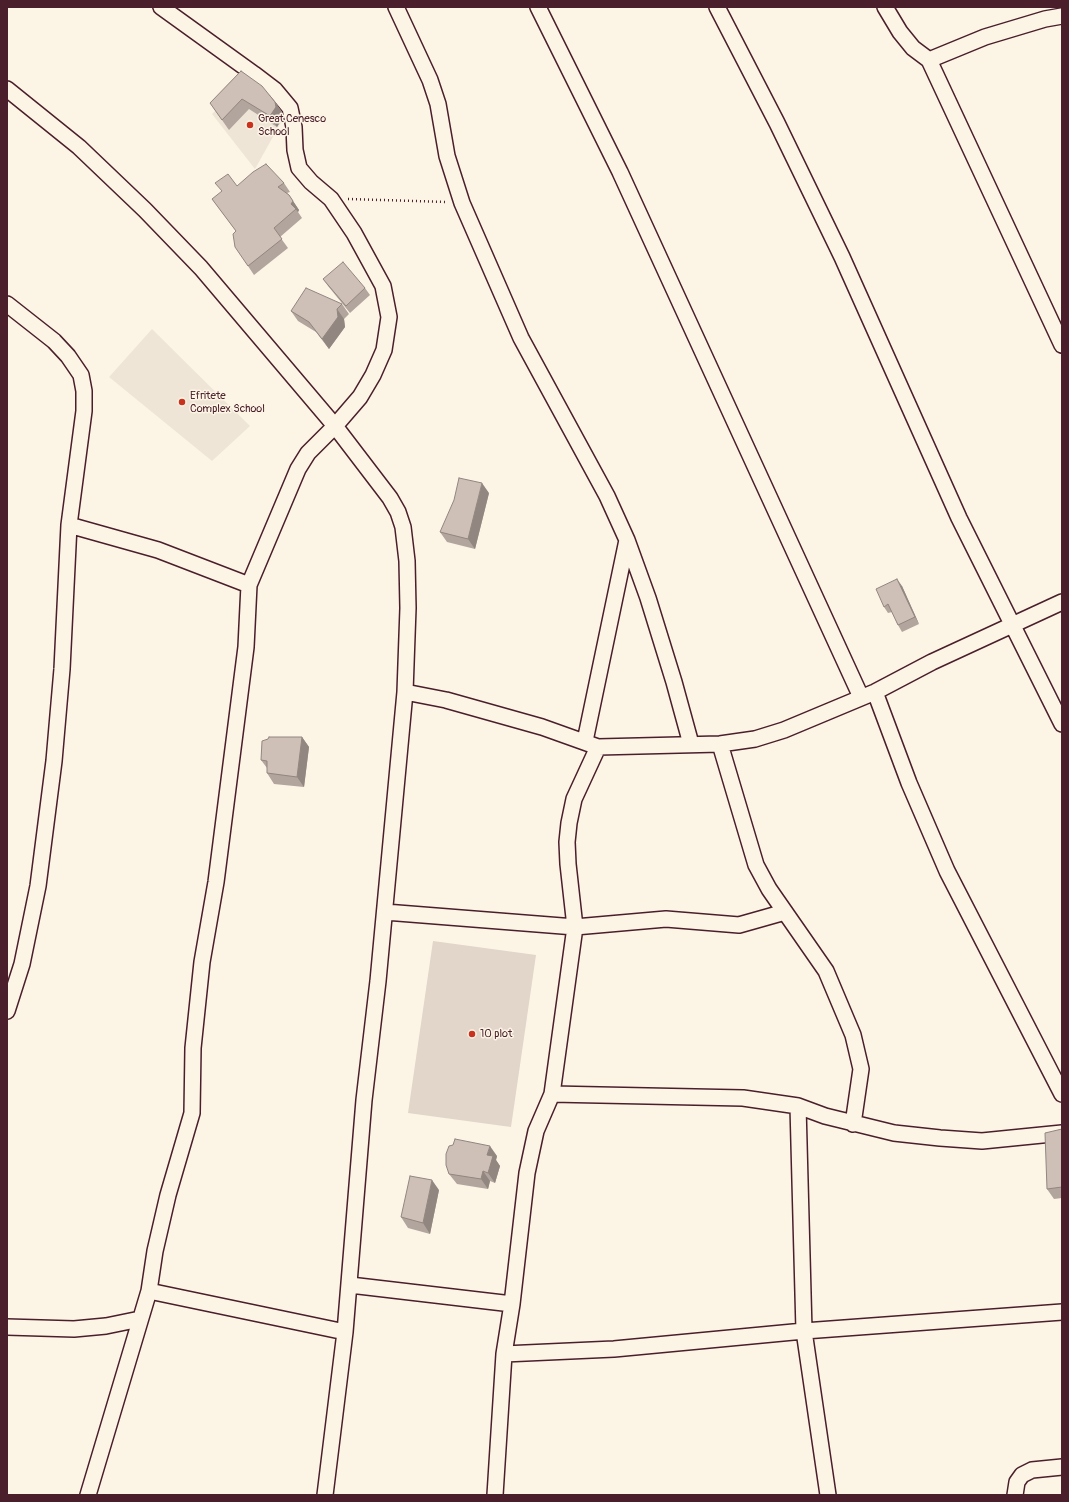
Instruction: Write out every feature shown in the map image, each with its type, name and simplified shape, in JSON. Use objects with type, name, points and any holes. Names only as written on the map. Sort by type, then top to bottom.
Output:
[{"type":"street","points":[[88,1495],[149,1291],[155,1251],[168,1195],[192,1113],[193,1048],[201,969],[216,882],[246,647],[249,585],[298,469],[308,453],[335,426],[360,397],[373,375],[384,350],[389,317],[383,286],[354,233],[331,199],[311,182],[299,168],[295,150],[293,116],[290,108],[275,90],[161,7]]},
{"type":"street","points":[[396,7],[407,28],[434,92],[438,104],[447,156],[462,203],[521,338],[607,496],[627,540],[666,654],[691,744]]},
{"type":"street","points":[[538,7],[620,172],[868,695],[909,783],[947,871],[1062,1094]]},
{"type":"street","points":[[717,7],[777,123],[842,257],[959,518],[1038,673],[1062,724]]},
{"type":"street","points":[[885,7],[900,32],[913,48],[929,60],[1062,345]]},
{"type":"street","points":[[929,60],[986,38],[1042,13],[1062,16]]},
{"type":"street","points":[[7,88],[78,147],[150,216],[201,268],[335,426],[390,498],[398,512],[403,527],[407,561],[408,608],[405,692],[385,912],[363,1108],[354,1210],[350,1285],[325,1495]]},
{"type":"street","points":[[7,304],[54,341],[68,356],[81,375],[84,391],[84,411],[69,525],[62,669],[53,769],[38,886],[22,964],[7,1011]]},
{"type":"street","points":[[69,525],[158,550],[249,585]]},
{"type":"street","points":[[495,1495],[504,1354],[512,1304],[530,1149],[552,1094],[575,927],[568,864],[568,829],[574,799],[591,744],[627,540]]},
{"type":"street","points":[[405,692],[480,710],[591,744],[720,744],[755,739],[784,730],[868,695],[932,662],[1062,602]]},
{"type":"street","points":[[720,744],[756,865],[785,912],[826,971],[853,1035],[861,1069],[853,1124]]},
{"type":"street","points":[[385,912],[575,927],[666,919],[739,925],[785,912]]},
{"type":"street","points":[[552,1094],[744,1098],[798,1106],[853,1124],[894,1133],[982,1141],[1062,1133]]},
{"type":"street","points":[[798,1106],[804,1331],[828,1495]]},
{"type":"street","points":[[350,1285],[512,1304]]},
{"type":"street","points":[[149,1291],[345,1332]]},
{"type":"street","points":[[504,1354],[614,1349],[804,1331],[1062,1312]]},
{"type":"street","points":[[7,1327],[74,1329],[106,1326],[140,1319]]},
{"type":"street","points":[[1015,1495],[1017,1482],[1022,1475],[1032,1470],[1062,1467]]},
{"type":"path","points":[[331,199],[462,203]]},
{"type":"shaded area","name":"Great Cenesco School","points":[[251,76],[288,110],[255,169],[212,114]]},
{"type":"shaded area","name":"Efritete Complex School","points":[[152,329],[250,426],[212,461],[109,377]]},
{"type":"shaded area","name":"10 plot","points":[[433,941],[536,955],[511,1127],[408,1113]]},
{"type":"building","points":[[241,71],[262,86],[275,102],[276,107],[270,116],[242,99],[222,120],[210,103]]},
{"type":"building","points":[[266,164],[284,183],[278,187],[289,195],[293,201],[291,204],[296,209],[274,228],[282,239],[248,266],[235,247],[233,234],[236,231],[212,199],[222,191],[215,183],[228,174],[237,186],[253,172]]},
{"type":"building","points":[[343,262],[365,288],[346,306],[323,279]]},
{"type":"building","points":[[306,288],[342,304],[337,309],[338,317],[322,339],[309,322],[291,311]]},
{"type":"building","points":[[459,478],[482,483],[468,539],[440,532],[454,500]]},
{"type":"building","points":[[897,579],[915,617],[898,625],[888,604],[884,607],[876,589]]},
{"type":"building","points":[[269,737],[302,737],[297,777],[267,773],[267,761],[261,760],[262,741],[268,739]]},
{"type":"building","points":[[1062,1129],[1062,1187],[1047,1189],[1045,1133]]},
{"type":"building","points":[[455,1139],[490,1146],[487,1155],[493,1156],[488,1173],[483,1171],[481,1179],[449,1174],[446,1165],[446,1154],[449,1146],[453,1145]]},
{"type":"building","points":[[410,1176],[432,1180],[423,1223],[401,1217]]},
{"type":"place","name":"Great Cenesco School","points":[[250,125]]},
{"type":"place","name":"Efritete Complex School","points":[[182,402]]},
{"type":"place","name":"10 plot","points":[[472,1034]]}]
